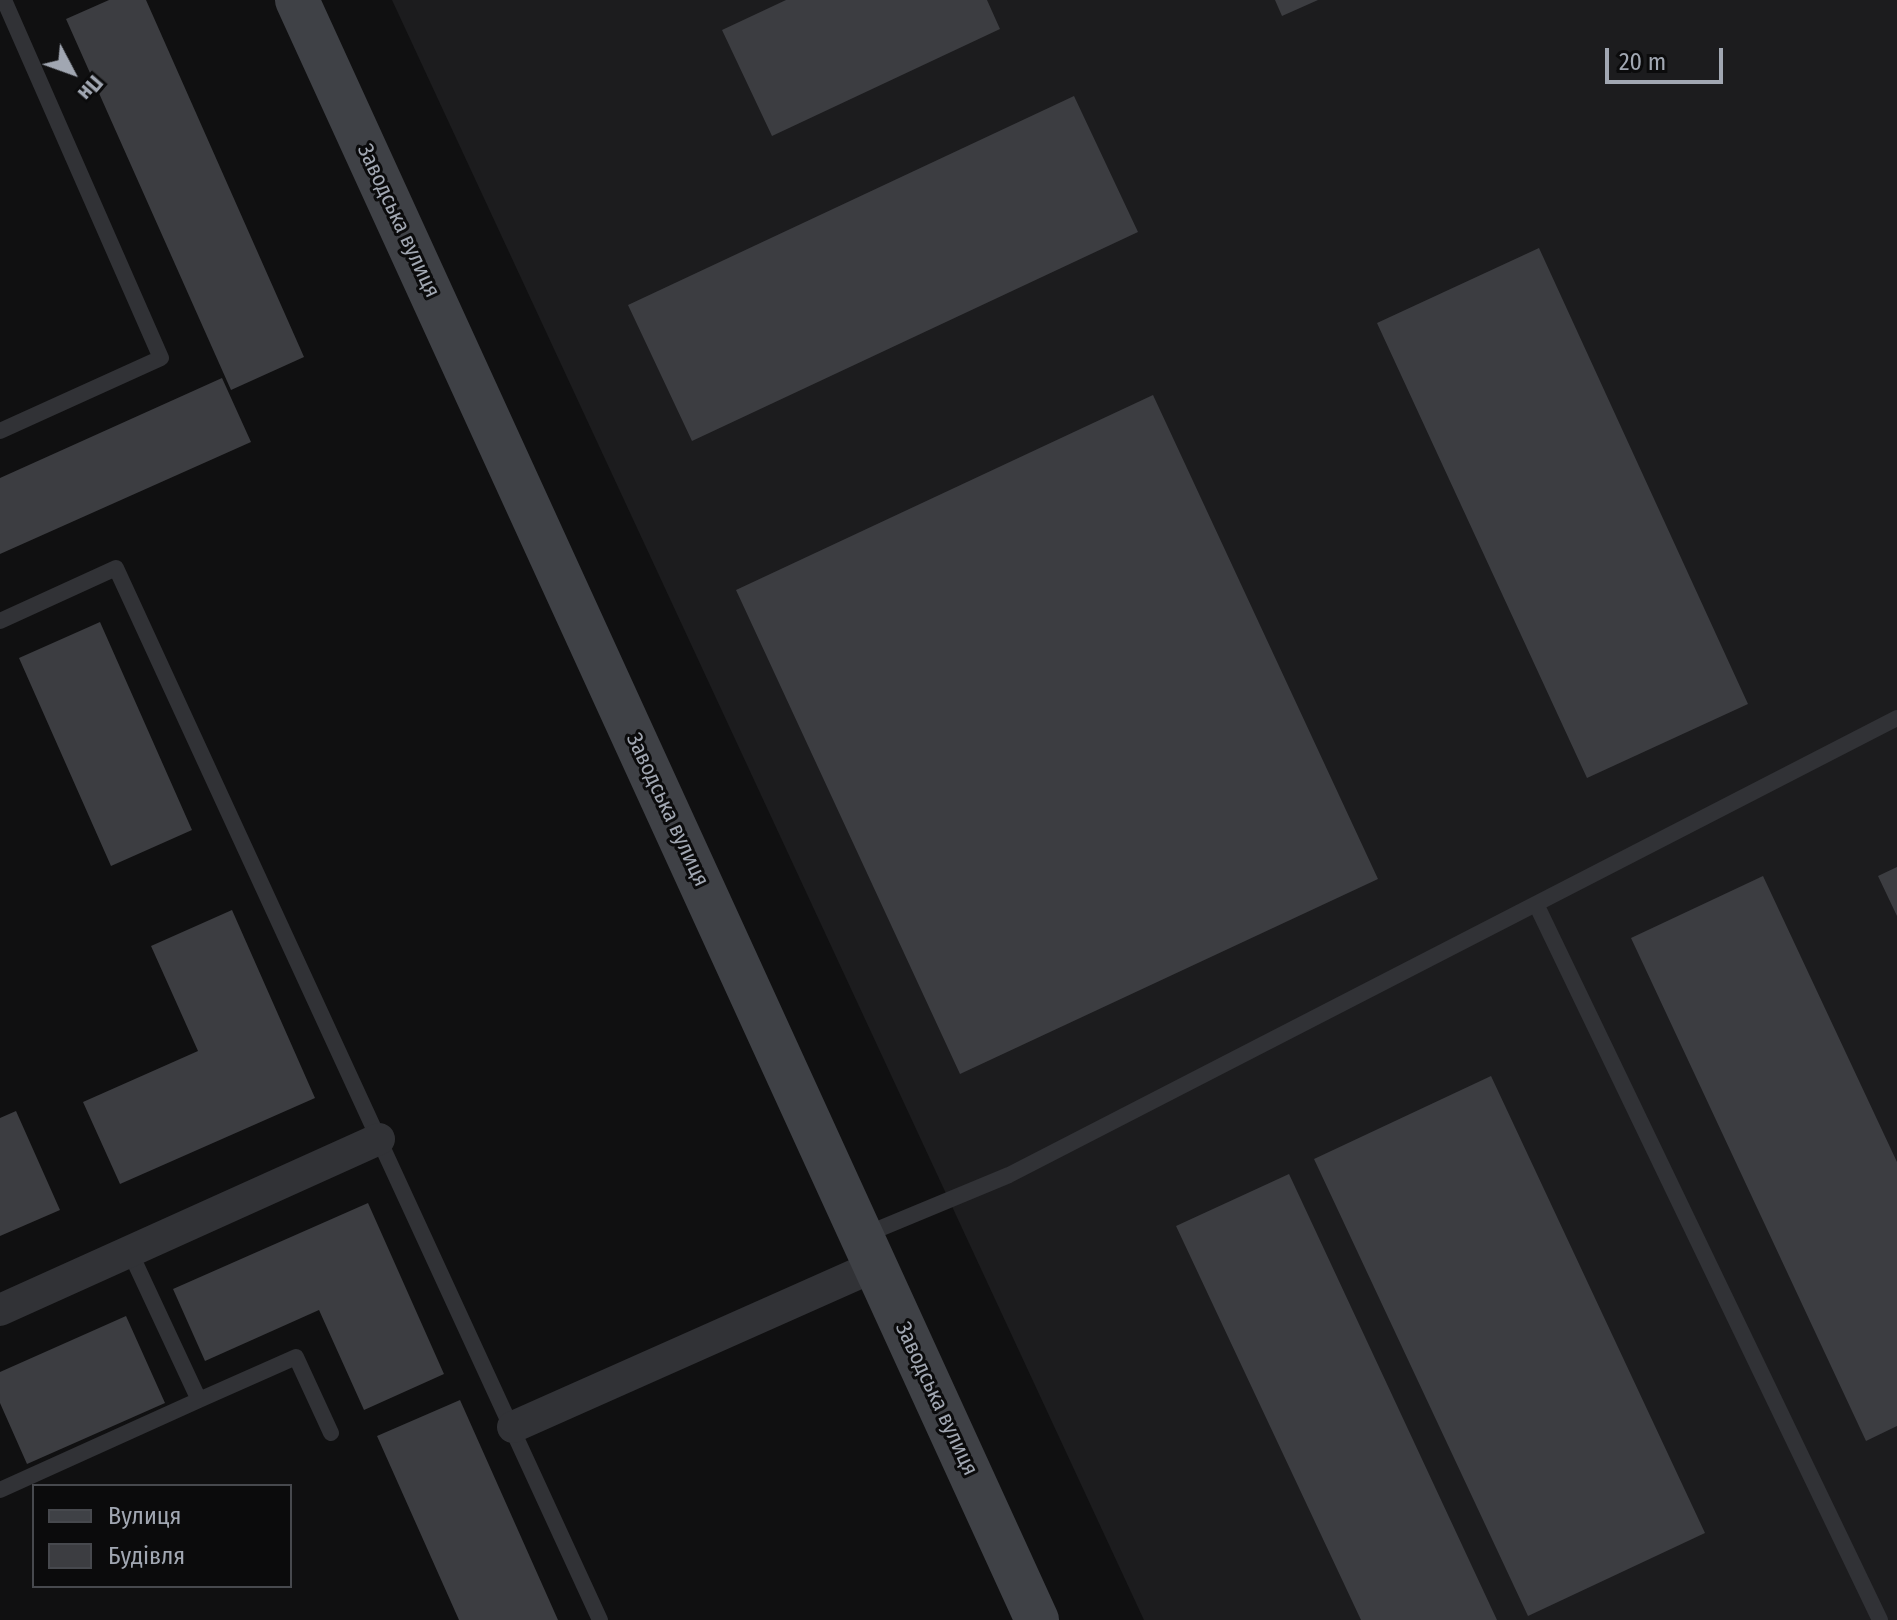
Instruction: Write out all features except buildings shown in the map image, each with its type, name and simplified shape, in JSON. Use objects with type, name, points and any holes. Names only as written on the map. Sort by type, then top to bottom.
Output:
[{"type":"main road","name":"Заводська вулиця","points":[[297,0],[1037,1620]]},
{"type":"street","points":[[0,1310],[379,1139]]},
{"type":"street","points":[[513,1427],[869,1251]]},
{"type":"lane","points":[[0,431],[161,358],[4,0]]},
{"type":"lane","points":[[0,621],[116,568],[600,1620]]},
{"type":"lane","points":[[869,1251],[1009,1175],[1897,718]]},
{"type":"lane","points":[[1536,904],[1880,1620]]},
{"type":"lane","points":[[130,1252],[199,1400]]},
{"type":"lane","points":[[0,1490],[296,1357],[331,1433]]},
{"type":"shaded area","points":[[392,0],[1897,0],[1897,1620],[1144,1620]]}]
